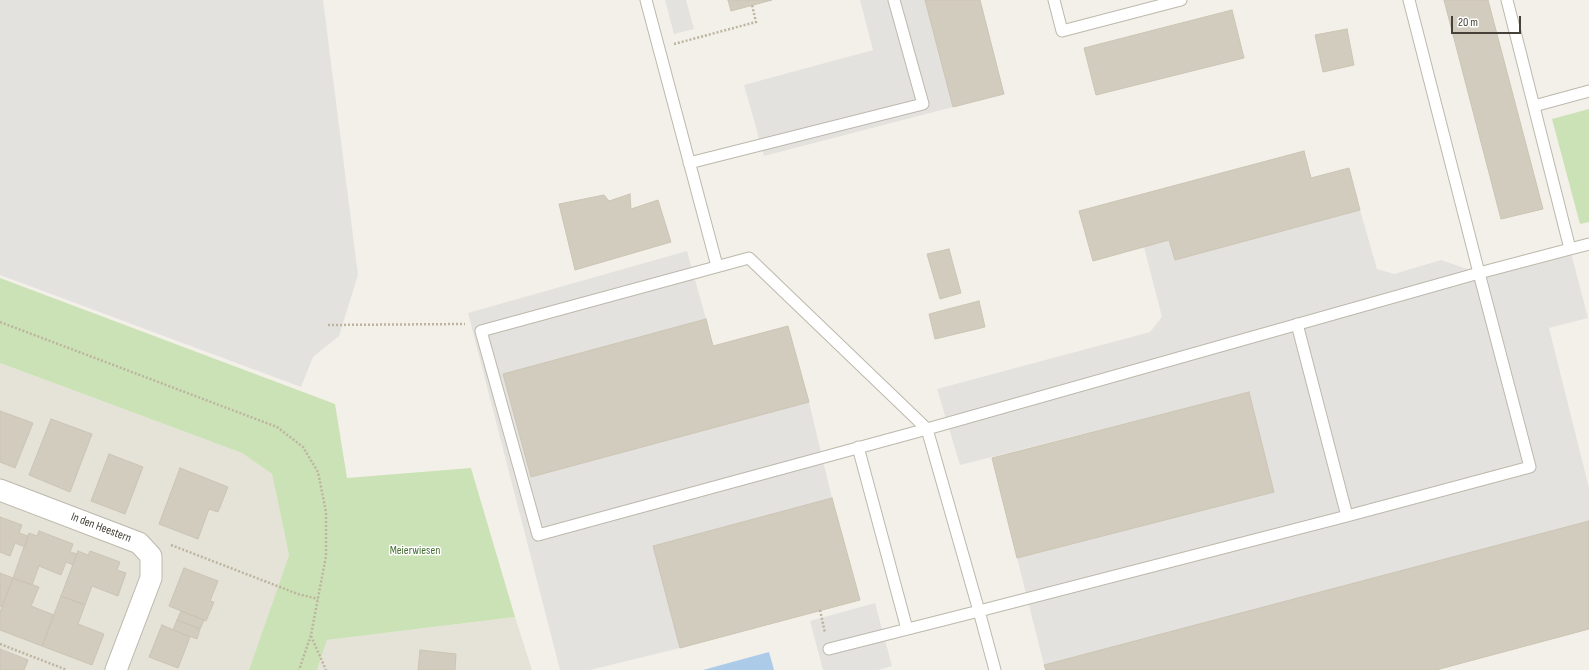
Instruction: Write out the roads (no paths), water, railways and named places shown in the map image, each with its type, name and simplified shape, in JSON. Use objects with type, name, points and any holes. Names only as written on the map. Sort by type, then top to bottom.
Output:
[{"type":"street","name":"In den Heestern","points":[[0,490],[139,543],[151,556],[152,578],[116,670]]},
{"type":"lane","points":[[646,0],[717,266]]},
{"type":"lane","points":[[689,163],[923,104],[894,0]]},
{"type":"lane","points":[[1054,0],[1062,31],[1181,0]]},
{"type":"lane","points":[[829,649],[1347,516],[1530,467],[1408,0]]},
{"type":"lane","points":[[1507,0],[1570,249]]},
{"type":"lane","points":[[1534,106],[1589,91]]},
{"type":"lane","points":[[995,670],[927,429],[749,258],[481,331],[538,535],[927,429],[1479,273],[1589,244]]},
{"type":"lane","points":[[1297,324],[1347,516]]},
{"type":"lane","points":[[858,447],[907,629]]},
{"type":"water","points":[[769,652],[774,670],[703,670]]},
{"type":"park label","name":"Meierwiesen","points":[[415,551]]}]
